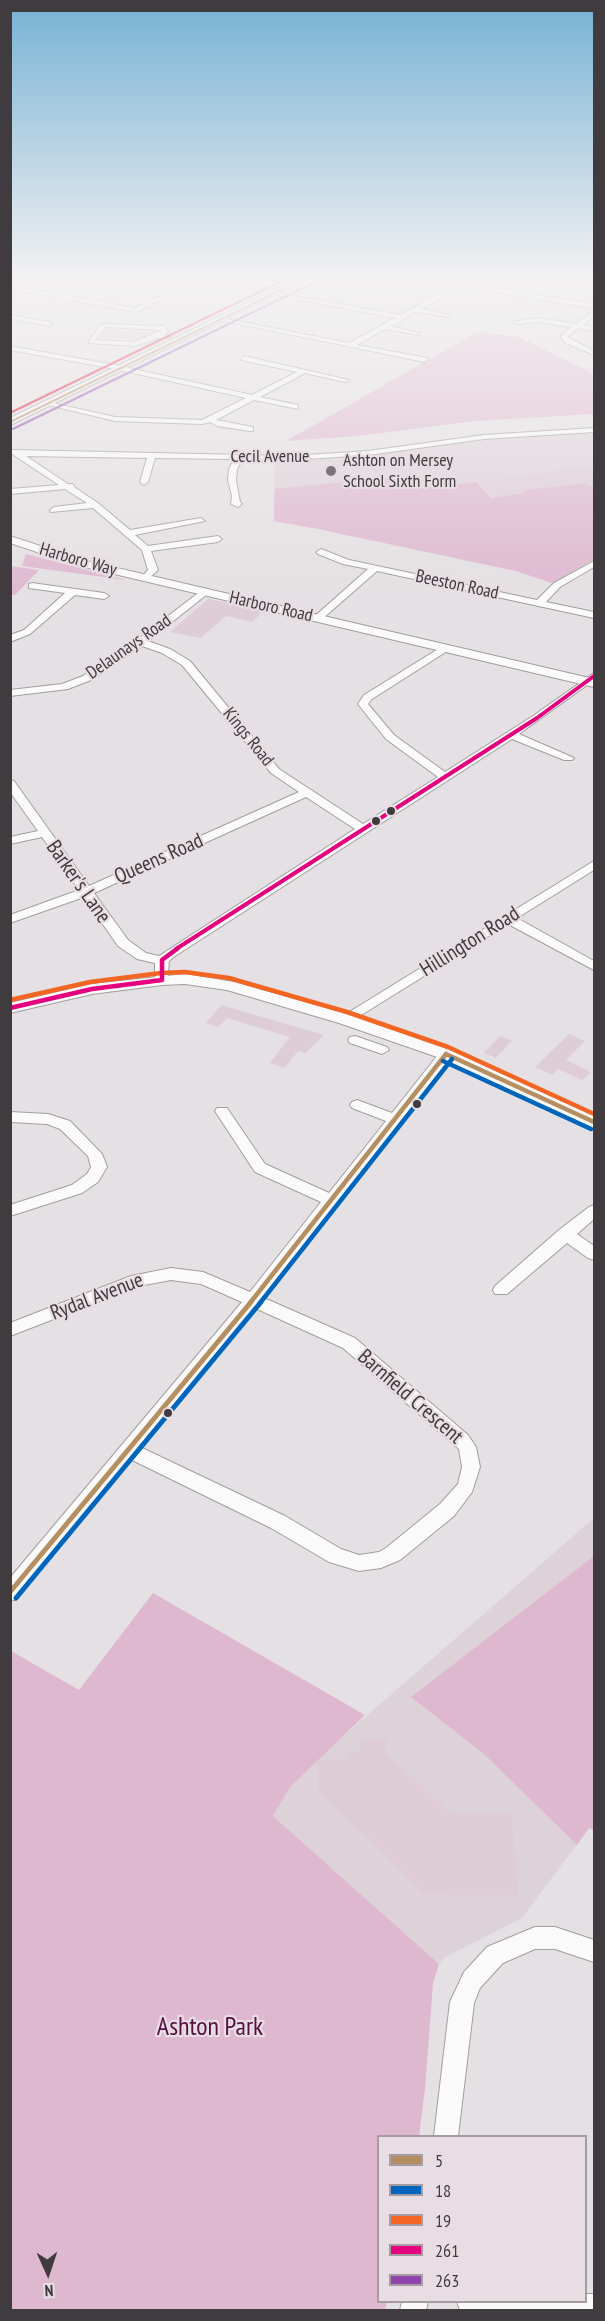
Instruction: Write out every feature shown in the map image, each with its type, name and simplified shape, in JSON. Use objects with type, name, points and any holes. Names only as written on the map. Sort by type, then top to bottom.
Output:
[{"type":"highway","points":[[10,422],[89,384]]},
{"type":"main road","name":"Harboro Way","points":[[10,539],[60,557],[146,579]]},
{"type":"main road","name":"Harboro Road","points":[[146,579],[592,680]]},
{"type":"main road","points":[[10,1008],[92,989],[162,980],[185,979],[228,985],[345,1019],[446,1054],[594,1122]]},
{"type":"street","points":[[191,384],[295,407]]},
{"type":"street","points":[[48,404],[128,420],[202,422],[212,420],[279,384]]},
{"type":"street","points":[[212,420],[217,424],[250,429]]},
{"type":"street","name":"Cecil Avenue","points":[[14,450],[239,458],[344,455],[484,437],[594,430]]},
{"type":"street","points":[[14,450],[70,486],[146,549],[153,570],[146,579]]},
{"type":"street","points":[[144,482],[152,456]]},
{"type":"street","points":[[234,503],[236,496],[232,480],[233,470],[239,458]]},
{"type":"street","points":[[10,492],[70,486]]},
{"type":"street","points":[[54,510],[95,505]]},
{"type":"street","points":[[129,533],[201,521]]},
{"type":"street","points":[[146,549],[218,539]]},
{"type":"street","name":"Beeston Road","points":[[321,552],[337,559],[594,615]]},
{"type":"street","points":[[541,602],[542,598],[557,585],[594,564]]},
{"type":"street","points":[[318,618],[376,567]]},
{"type":"street","points":[[32,586],[104,596]]},
{"type":"street","points":[[10,639],[27,632],[72,592]]},
{"type":"street","name":"Delaunays Road","points":[[10,693],[47,690],[73,684],[107,667],[205,592]]},
{"type":"street","name":"Kings Road","points":[[141,642],[166,651],[186,663],[275,771],[362,829]]},
{"type":"street","points":[[444,776],[400,746],[372,718],[363,704],[368,697],[447,648]]},
{"type":"street","points":[[162,980],[162,960],[186,942],[592,680]]},
{"type":"street","points":[[510,734],[568,758]]},
{"type":"street","name":"Barker's Lane","points":[[10,783],[123,943],[149,959],[162,960]]},
{"type":"street","name":"Queens Road","points":[[10,919],[86,892],[306,793]]},
{"type":"street","points":[[10,841],[44,833]]},
{"type":"street","name":"Hillington Road","points":[[345,1019],[594,865]]},
{"type":"street","points":[[509,919],[594,966]]},
{"type":"street","points":[[355,1041],[376,1048],[380,1031]]},
{"type":"street","points":[[12,1588],[252,1301],[446,1054]]},
{"type":"street","points":[[357,1105],[395,1119]]},
{"type":"street","points":[[222,1111],[260,1168],[331,1200]]},
{"type":"street","points":[[10,1117],[48,1119],[65,1125],[95,1154],[99,1167],[93,1178],[77,1189],[10,1211]]},
{"type":"street","points":[[501,1290],[594,1211]]},
{"type":"street","points":[[565,1234],[594,1254]]},
{"type":"street","name":"Rydal Avenue","points":[[10,1330],[137,1280],[154,1276],[187,1275],[203,1278],[252,1301]]},
{"type":"street","name":"Barnfield Crescent","points":[[127,1449],[278,1522],[336,1556],[359,1563],[381,1560],[393,1554],[459,1498],[466,1487],[471,1467],[467,1447],[462,1440],[349,1343],[252,1301]]},
{"type":"street","points":[[446,2135],[462,2002],[472,1980],[495,1955],[535,1938],[555,1938],[594,1951]]},
{"type":"street","points":[[478,2303],[501,2309],[594,2307]]},
{"type":"shaded area","points":[[594,433],[594,559],[552,583],[516,571],[274,521],[274,461],[349,458],[477,441]]},
{"type":"shaded area","points":[[594,1518],[594,1830],[589,1828],[522,1918],[444,1958],[439,1964],[273,1816],[290,1787],[317,1759]]},
{"type":"green space","points":[[385,384],[594,384],[594,414],[474,421],[357,436],[286,441]]},
{"type":"green space","points":[[394,477],[414,489],[476,482],[491,498],[524,493],[525,490],[586,483],[594,486],[594,559],[552,583],[516,571],[274,521],[275,489]]},
{"type":"green space","points":[[26,554],[126,580],[22,566]]},
{"type":"green space","points":[[11,566],[39,570],[15,595],[11,594]]},
{"type":"green space","points":[[594,1556],[594,1830],[589,1828],[577,1845],[484,1754],[411,1697]]},
{"type":"green space","name":"Ashton Park","points":[[153,1593],[365,1715],[290,1787],[273,1816],[439,1964],[433,1983],[419,2135],[377,2135],[377,2303],[387,2303],[385,2310],[11,2310],[11,1651],[79,1690]]},
{"type":"building","points":[[568,469],[594,470],[594,482],[521,490],[524,493],[494,496],[480,482]]},
{"type":"building","points":[[208,599],[263,611],[252,622],[226,616],[201,638],[170,632]]},
{"type":"building","points":[[221,1005],[324,1035],[306,1053],[298,1051],[285,1068],[270,1063],[290,1037],[227,1018],[219,1027],[206,1023]]},
{"type":"building","points":[[569,1034],[585,1041],[566,1060],[591,1072],[582,1080],[558,1069],[552,1075],[535,1067]]},
{"type":"building","points":[[500,1036],[512,1040],[496,1058],[484,1053]]},
{"type":"building","points":[[386,1739],[387,1754],[451,1813],[512,1814],[519,1896],[424,1894],[318,1790],[318,1760],[349,1760],[348,1752],[359,1752],[359,1740]]},
{"type":"transit line","points":[[10,413],[69,384]]},
{"type":"transit line","name":"5","points":[[10,422],[87,384]]},
{"type":"transit line","name":"263","points":[[13,429],[105,384]]},
{"type":"transit line","name":"261","points":[[10,1008],[92,989],[162,980],[162,960],[170,953],[537,718],[594,676]]},
{"type":"transit line","name":"19","points":[[10,1000],[90,982],[161,973],[185,972],[229,978],[347,1012],[448,1047],[594,1114]]},
{"type":"transit line","name":"5","points":[[446,1054],[594,1122]]},
{"type":"transit line","name":"5","points":[[10,1592],[252,1301],[446,1054]]},
{"type":"transit line","name":"18","points":[[16,1598],[133,1454],[258,1306],[452,1059]]},
{"type":"transit line","name":"18","points":[[443,1061],[591,1129]]},
{"type":"place","name":"Ashton on Mersey School Sixth Form","points":[[331,471]]}]
